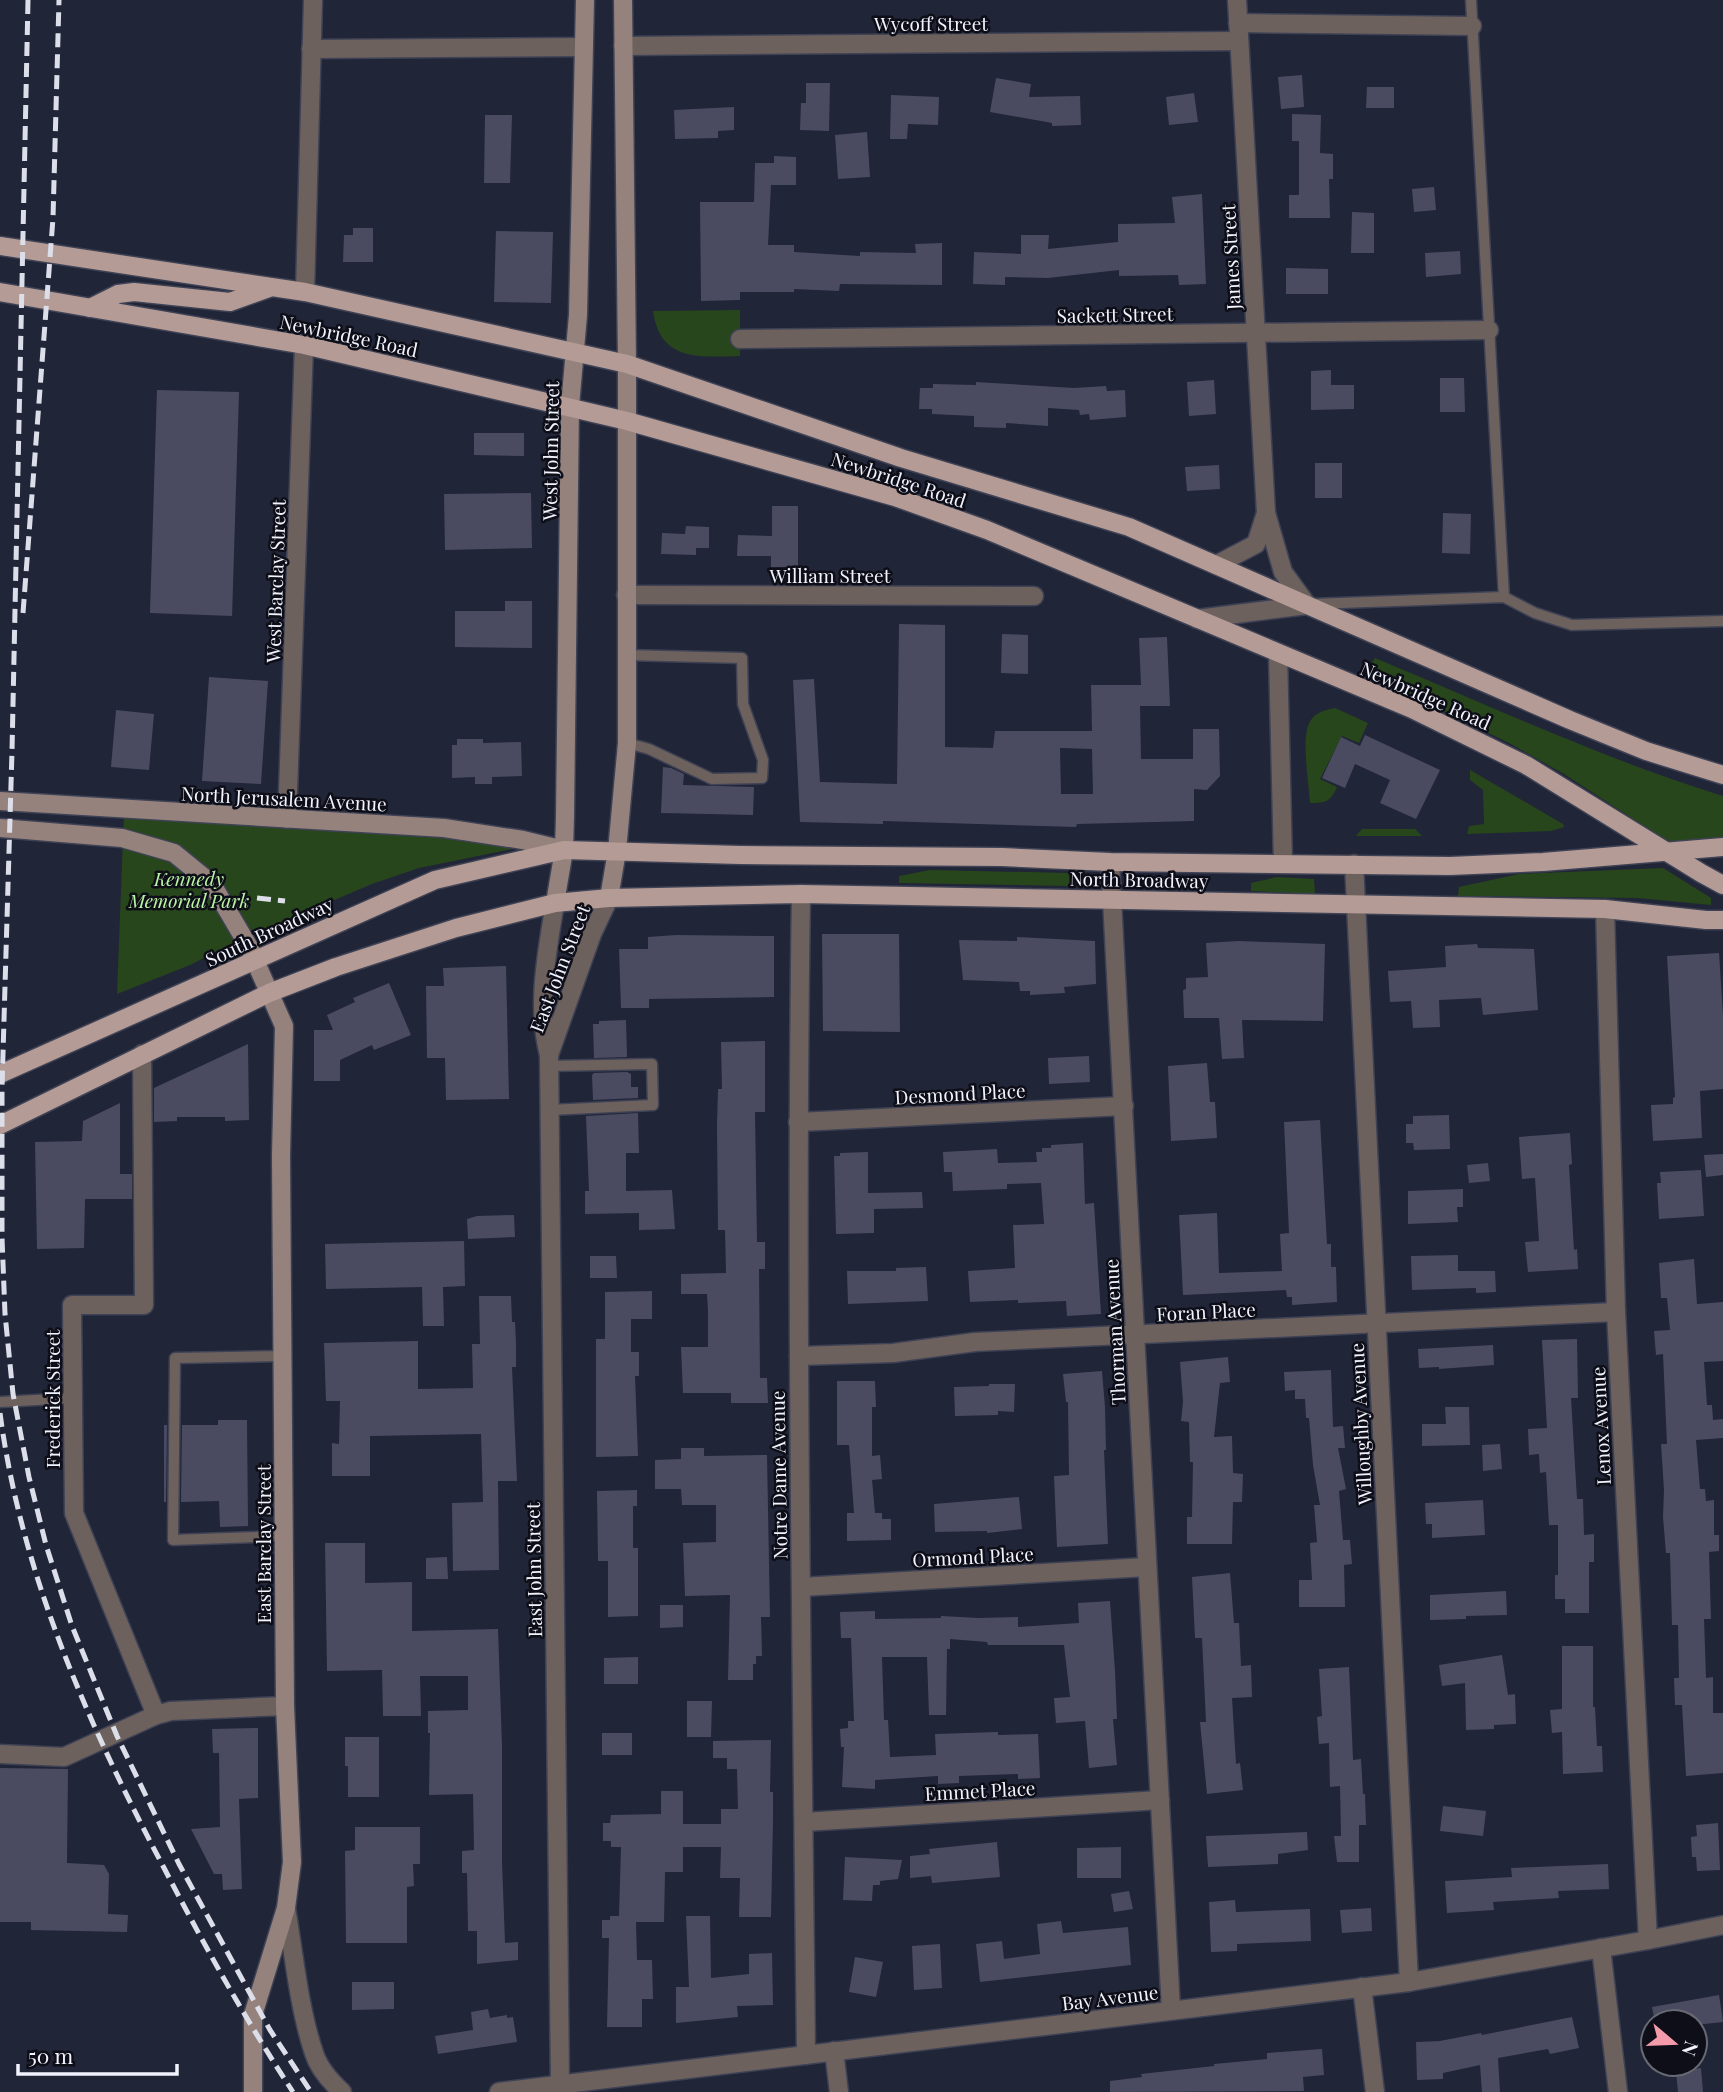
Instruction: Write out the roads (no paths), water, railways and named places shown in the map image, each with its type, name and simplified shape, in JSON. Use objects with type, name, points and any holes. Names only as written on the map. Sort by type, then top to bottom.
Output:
[{"type":"main road","name":"West John Street","points":[[555,903],[564,850],[570,406],[581,212],[585,0]]},
{"type":"main road","points":[[609,898],[617,851],[627,743],[625,655],[628,364],[623,0]]},
{"type":"main road","name":"Newbridge Road","points":[[0,246],[305,292],[628,364],[901,458],[1129,527],[1592,729],[1646,751],[1723,775]]},
{"type":"main road","points":[[90,308],[118,294],[134,292],[230,302],[271,287]]},
{"type":"main road","name":"Newbridge Road","points":[[0,292],[304,345],[570,406],[895,497],[987,530],[1412,709],[1526,765],[1663,851],[1723,885]]},
{"type":"main road","name":"North Jerusalem Avenue","points":[[0,801],[444,828],[523,840],[564,850]]},
{"type":"main road","name":"East Barclay Street","points":[[0,828],[122,838],[174,853],[212,884],[256,961],[284,1026],[281,1156],[285,1706],[292,1862],[286,1908],[253,2015],[253,2092]]},
{"type":"main road","name":"North Broadway","points":[[564,850],[1110,862],[1450,866],[1543,862],[1723,847]]},
{"type":"main road","name":"South Broadway","points":[[0,1074],[435,880],[564,850]]},
{"type":"main road","name":"North Broadway","points":[[555,903],[609,898],[801,894],[1605,909],[1723,920]]},
{"type":"main road","points":[[0,1125],[269,993],[336,967],[456,928],[555,903]]},
{"type":"street","points":[[305,292],[313,0]]},
{"type":"street","name":"James Street","points":[[1237,0],[1266,513],[1283,572],[1307,605]]},
{"type":"street","name":"Wycoff Street","points":[[623,46],[1472,26]]},
{"type":"street","points":[[312,49],[583,47]]},
{"type":"street","name":"Sackett Street","points":[[740,339],[1489,330]]},
{"type":"street","name":"West Barclay Street","points":[[287,819],[304,345]]},
{"type":"street","name":"James Street","points":[[1216,565],[1256,544],[1266,513]]},
{"type":"street","name":"William Street","points":[[626,595],[1034,596]]},
{"type":"street","points":[[1197,619],[1307,605]]},
{"type":"street","points":[[1278,654],[1283,863]]},
{"type":"street","name":"Thorman Avenue","points":[[1110,862],[1171,2010]]},
{"type":"street","name":"Willoughby Avenue","points":[[1354,864],[1409,1982]]},
{"type":"street","name":"Notre Dame Avenue","points":[[801,894],[799,1356],[806,2055]]},
{"type":"street","name":"East John Street","points":[[549,1060],[587,946],[609,898]]},
{"type":"street","name":"East John Street","points":[[555,903],[544,966],[544,1034],[549,1060],[560,2085]]},
{"type":"street","name":"Lenox Avenue","points":[[1605,909],[1616,1312],[1648,1940]]},
{"type":"street","name":"Frederick Street","points":[[142,1054],[144,1305],[72,1305],[74,1513],[156,1715]]},
{"type":"street","name":"Desmond Place","points":[[798,1122],[1124,1106]]},
{"type":"street","name":"Foran Place","points":[[799,1356],[893,1353],[975,1342],[1616,1312]]},
{"type":"street","name":"Ormond Place","points":[[801,1587],[1147,1567]]},
{"type":"street","points":[[0,1754],[64,1757],[156,1715],[171,1711],[285,1706]]},
{"type":"street","name":"Emmet Place","points":[[803,1822],[1160,1800]]},
{"type":"street","points":[[286,1908],[314,2054],[329,2080],[342,2092]]},
{"type":"street","name":"Bay Avenue","points":[[499,2092],[1409,1982],[1723,1925]]},
{"type":"street","points":[[1601,1948],[1618,2092]]},
{"type":"street","points":[[1362,1987],[1375,2092]]},
{"type":"street","points":[[834,2051],[839,2092]]},
{"type":"lane","points":[[1471,0],[1504,597]]},
{"type":"lane","points":[[1307,605],[1504,597],[1535,613],[1572,625],[1723,621]]},
{"type":"lane","points":[[625,655],[743,658],[743,704],[763,760],[762,778],[712,779],[649,749],[627,743]]},
{"type":"lane","points":[[549,1060],[652,1064],[653,1105],[549,1110]]},
{"type":"lane","points":[[283,1356],[175,1358],[173,1540],[284,1536]]},
{"type":"lane","points":[[0,1402],[72,1398]]},
{"type":"railway","points":[[28,0],[2,1087],[2,1238],[5,1314],[13,1394],[46,1545],[72,1626],[117,1736],[179,1864],[270,2030],[311,2092]]},
{"type":"railway","points":[[23,613],[53,218],[59,0]]},
{"type":"railway","points":[[257,898],[285,901]]},
{"type":"railway","points":[[0,1413],[10,1473],[24,1531],[41,1589],[84,1702],[135,1812],[193,1924],[241,2009],[293,2092]]},
{"type":"park label","name":"Kennedy Memorial Park","points":[[189,889]]}]
